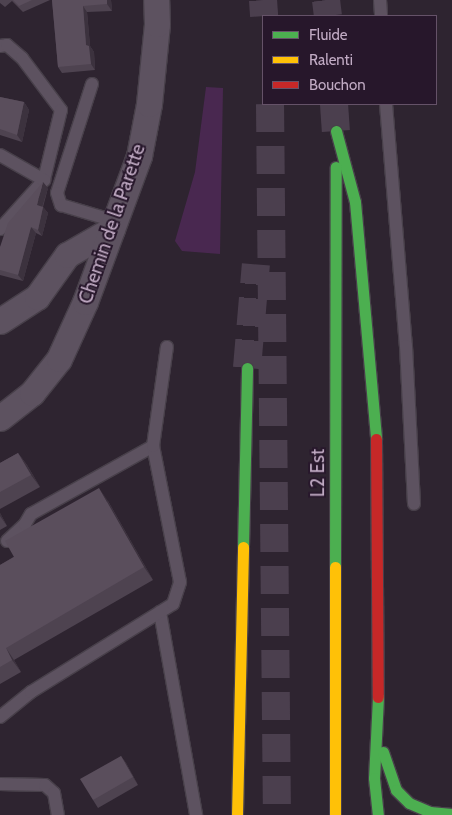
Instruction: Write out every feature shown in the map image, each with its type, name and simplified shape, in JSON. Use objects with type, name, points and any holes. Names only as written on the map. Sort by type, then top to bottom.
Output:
[{"type":"highway","name":"L2 Est","points":[[335,815],[336,131],[355,202],[377,456],[378,733]]},
{"type":"highway","points":[[237,815],[247,368]]},
{"type":"highway","points":[[378,733],[396,790],[409,803],[430,812],[452,814]]},
{"type":"highway","points":[[378,733],[374,778],[378,815]]},
{"type":"street","name":"Chemin de la Parette","points":[[0,418],[32,393],[59,359],[85,302],[114,225],[139,156],[149,104],[157,24],[156,0]]},
{"type":"street","points":[[0,321],[38,298],[67,255],[114,225]]},
{"type":"lane","points":[[380,0],[381,15]]},
{"type":"lane","points":[[0,46],[7,45],[22,58],[61,110],[44,180],[0,230]]},
{"type":"lane","points":[[92,84],[57,193],[61,205],[114,225]]},
{"type":"lane","points":[[386,105],[406,346],[414,504]]},
{"type":"lane","points":[[0,155],[44,180]]},
{"type":"lane","points":[[0,717],[31,692],[173,604],[180,582],[152,446],[167,347]]},
{"type":"lane","points":[[7,541],[25,524],[31,514],[152,446]]},
{"type":"lane","points":[[160,612],[196,815]]},
{"type":"lane","points":[[0,784],[45,785],[54,794],[58,815]]},
{"type":"shaded area","points":[[206,87],[223,88],[220,254],[182,251],[175,241],[195,172]]},
{"type":"building","points":[[13,0],[32,0],[19,6]]},
{"type":"building","points":[[52,0],[107,0],[107,4],[83,6],[86,45],[89,46],[91,64],[58,67]]},
{"type":"building","points":[[0,97],[24,102],[17,135],[0,129]]},
{"type":"building","points":[[43,182],[37,205],[43,207],[38,230],[31,227],[18,275],[0,270],[0,247],[8,223]]},
{"type":"building","points":[[18,453],[31,475],[0,492],[0,463]]},
{"type":"building","points":[[99,488],[144,567],[6,648],[12,660],[0,667],[0,565],[14,557],[5,541]]},
{"type":"building","points":[[121,756],[133,777],[93,800],[80,779]]},
{"type":"tunnel","points":[[263,0],[264,15]]},
{"type":"tunnel","points":[[326,0],[328,15]]},
{"type":"tunnel","points":[[270,105],[277,815]]},
{"type":"tunnel","points":[[334,105],[336,131]]},
{"type":"tunnel","points":[[247,368],[256,264]]},
{"type":"traffic: fast","points":[[336,131],[355,202],[376,439]]},
{"type":"traffic: fast","points":[[335,567],[336,167]]},
{"type":"traffic: fast","points":[[243,547],[247,368]]},
{"type":"traffic: fast","points":[[378,697],[374,778],[378,815]]},
{"type":"traffic: fast","points":[[383,752],[396,790],[409,803],[430,812],[452,814]]},
{"type":"traffic: slow","points":[[237,815],[243,547]]},
{"type":"traffic: slow","points":[[335,567],[335,815]]},
{"type":"traffic: jam","points":[[376,439],[378,697]]}]
